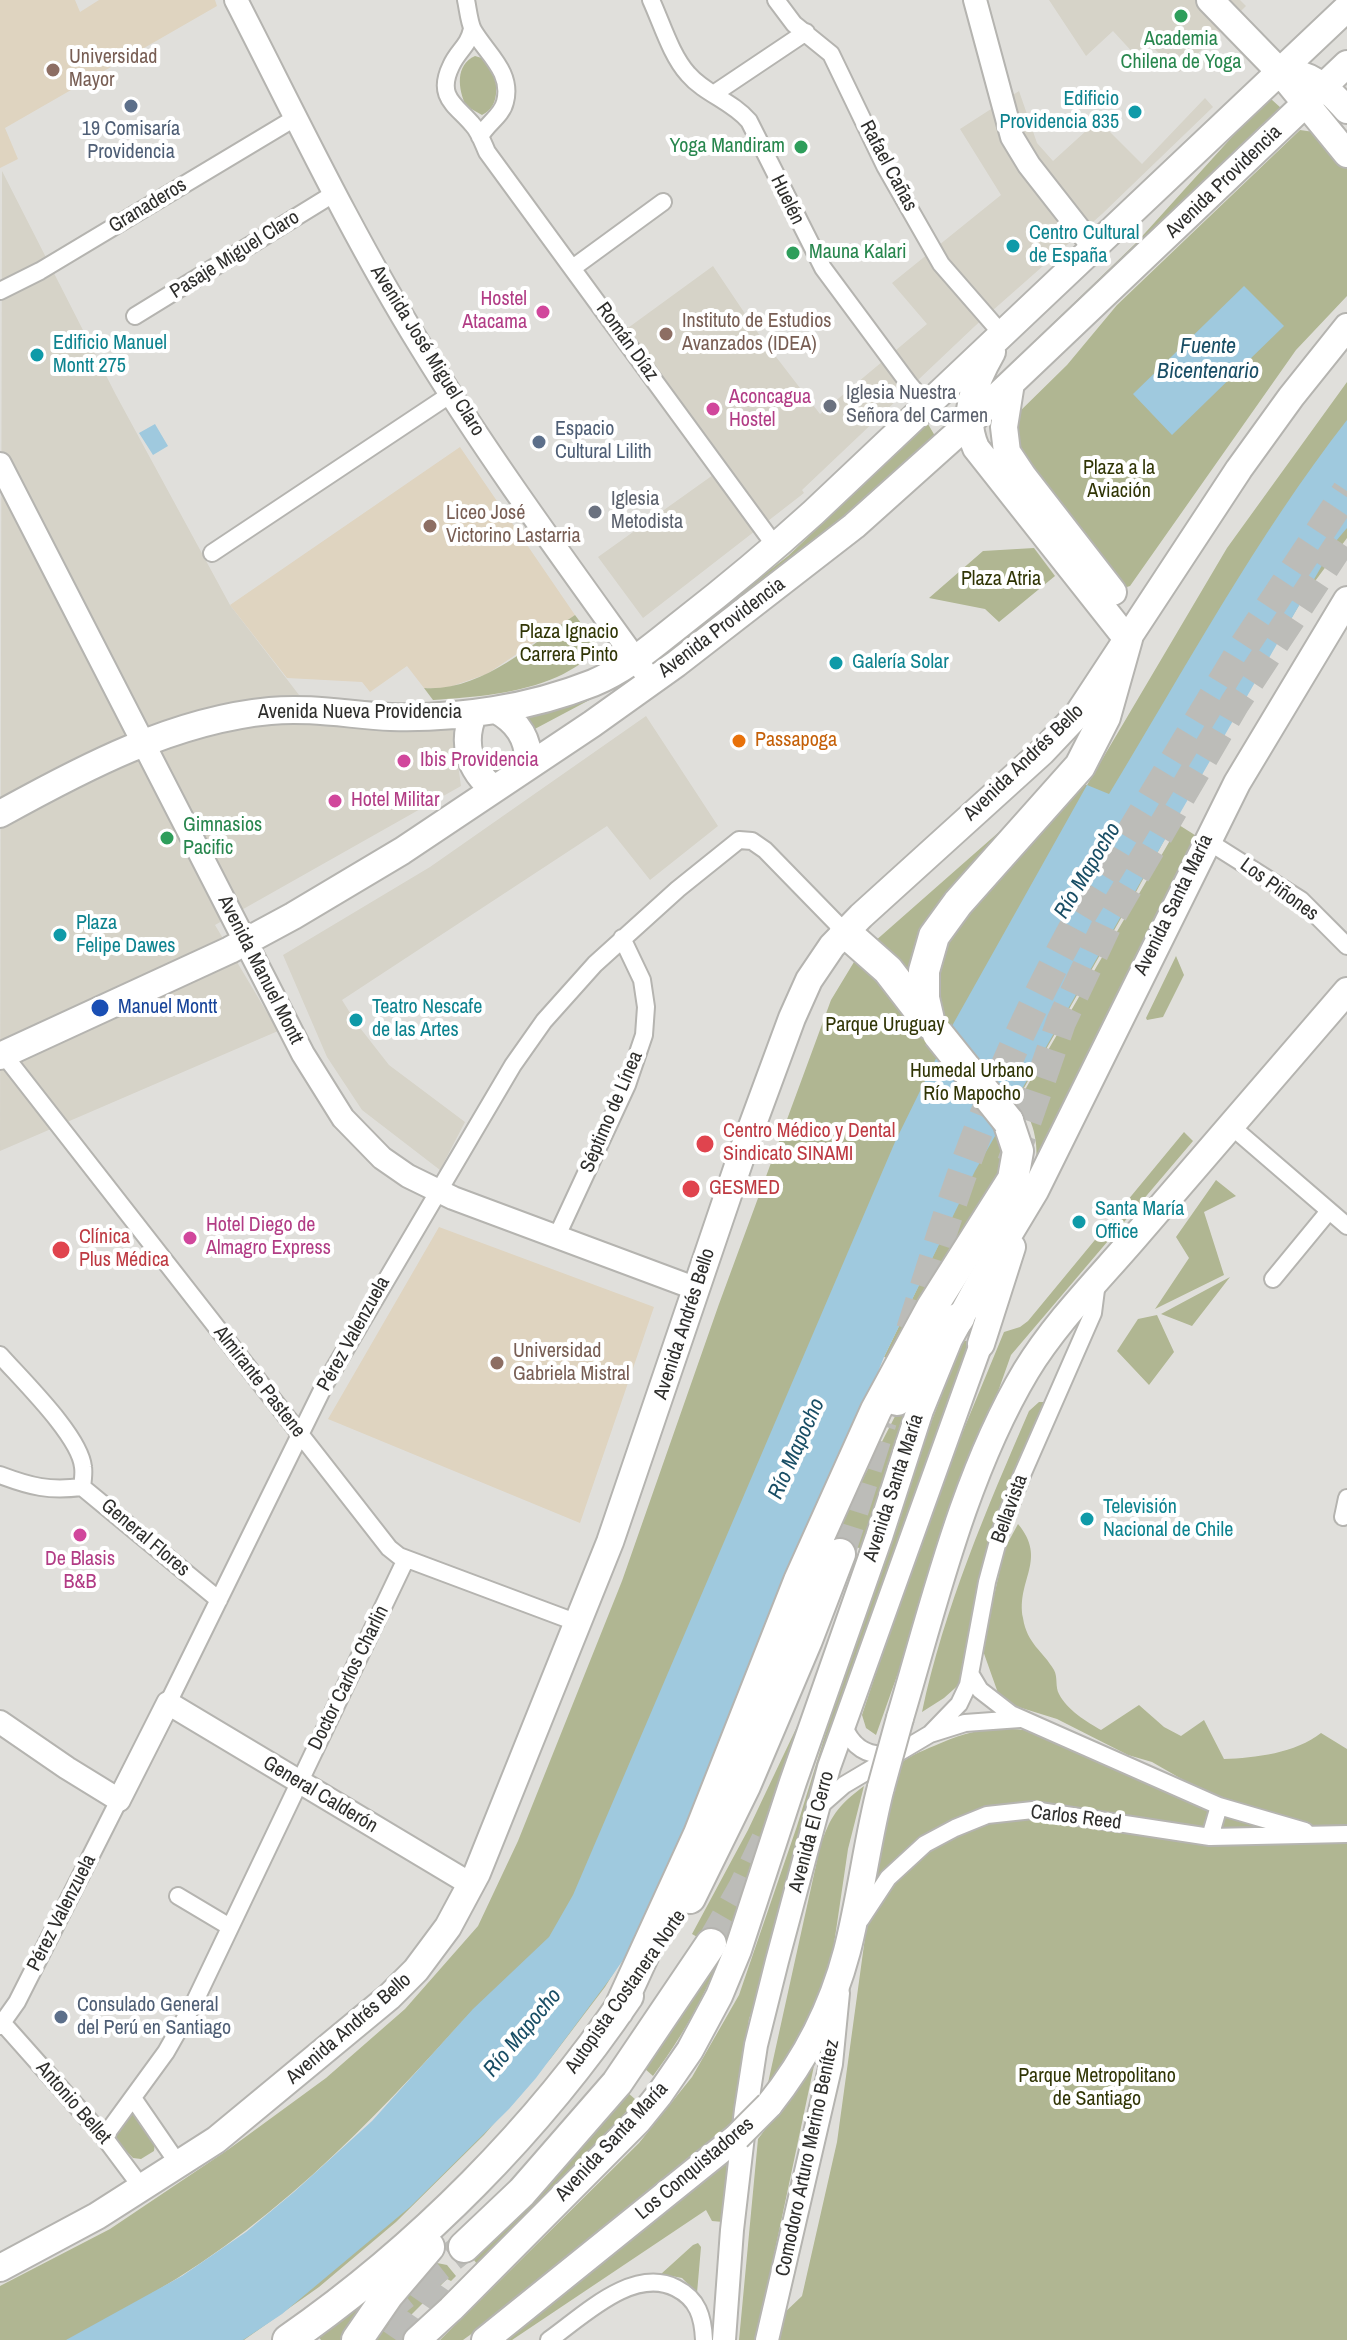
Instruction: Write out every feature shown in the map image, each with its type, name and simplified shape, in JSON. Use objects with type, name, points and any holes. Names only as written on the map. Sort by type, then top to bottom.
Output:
[{"type":"highway","points":[[934,1029],[924,998],[924,971],[934,936],[958,903],[1080,766],[1105,717],[1133,631]]},
{"type":"highway","points":[[618,2011],[699,1834],[799,1581],[849,1469],[912,1341],[1013,1179],[1018,1151],[1008,1121],[888,970],[845,932]]},
{"type":"highway","points":[[849,1469],[959,1318]]},
{"type":"highway","name":"Autopista Costanera Norte","points":[[288,2340],[404,2249],[553,2095],[618,2011],[679,1917],[712,1857],[807,1640],[840,1554]]},
{"type":"highway","name":"Autopista Costanera Norte","points":[[464,2247],[522,2192],[617,2083],[711,1944]]},
{"type":"highway","points":[[357,2340],[388,2295],[457,2214],[506,2147]]},
{"type":"main road","points":[[1210,0],[1280,72],[1305,75],[1347,154]]},
{"type":"main road","name":"Avenida Providencia","points":[[635,659],[776,547],[1347,8]]},
{"type":"main road","name":"Avenida Providencia","points":[[2,1055],[245,943],[402,851],[652,682],[854,526],[969,423],[1347,64]]},
{"type":"main road","points":[[1315,95],[1347,110]]},
{"type":"main road","name":"Avenida Andrés Bello","points":[[0,2268],[142,2188],[239,2122],[389,1997],[435,1946],[472,1885],[578,1623],[632,1482],[744,1148],[792,1018],[821,961],[845,932],[1058,737],[1088,702],[1239,469],[1347,327]]},
{"type":"main road","points":[[1002,334],[974,389],[969,423],[972,440],[980,455],[1133,631]]},
{"type":"main road","points":[[1011,383],[1004,427],[1007,452],[1133,631]]},
{"type":"main road","name":"Avenida Santa María","points":[[417,2340],[638,2121],[669,2081],[701,2031],[738,1950],[920,1410],[959,1318],[1021,1217],[1206,840],[1283,703],[1347,600]]},
{"type":"main road","name":"Avenida Nueva Providencia","points":[[0,814],[143,743],[202,723],[271,711],[391,717],[485,712],[595,682],[635,659]]},
{"type":"main road","points":[[494,789],[479,775],[469,752],[468,732],[485,712],[510,718],[523,735],[528,750],[528,766]]},
{"type":"main road","name":"Bellavista","points":[[900,1718],[956,1535],[1001,1419],[1037,1356],[1347,991]]},
{"type":"main road","points":[[981,1344],[1021,1217]]},
{"type":"main road","points":[[959,1318],[972,1327],[981,1344]]},
{"type":"main road","name":"Los Conquistadores","points":[[485,2340],[737,2137],[769,2105],[794,2072],[815,2036],[840,1974],[881,1787],[900,1718]]},
{"type":"street","name":"Avenida José Miguel Claro","points":[[236,0],[295,118],[420,346],[652,682]]},
{"type":"street","points":[[466,0],[472,29],[500,67],[506,87],[502,109],[485,126],[480,137]]},
{"type":"street","name":"Huelén","points":[[651,0],[690,76],[733,105],[749,121],[823,268],[927,405]]},
{"type":"street","name":"Rafael Cañas","points":[[776,0],[789,18],[826,49],[839,66],[885,166],[941,264],[1002,334]]},
{"type":"street","points":[[975,0],[1012,137],[1029,165],[1094,248]]},
{"type":"street","name":"Román Díaz","points":[[472,29],[469,43],[450,67],[446,82],[452,105],[473,124],[487,152],[776,547]]},
{"type":"street","points":[[715,93],[806,32]]},
{"type":"street","name":"Granaderos","points":[[0,291],[40,271],[295,118]]},
{"type":"street","name":"Pasaje Miguel Claro","points":[[135,316],[335,193]]},
{"type":"street","points":[[574,267],[663,202]]},
{"type":"street","points":[[212,553],[451,394]]},
{"type":"street","name":"Avenida Manuel Montt","points":[[0,464],[303,1054],[343,1118],[382,1158],[437,1191],[697,1289]]},
{"type":"street","name":"Pérez Valenzuela","points":[[1,2023],[17,2002],[336,1364],[531,1038],[580,980],[622,938],[735,842],[743,839],[755,842],[765,850],[845,932]]},
{"type":"street","name":"Los Piñones","points":[[1206,840],[1301,900],[1347,946]]},
{"type":"street","name":"Séptimo de Línea","points":[[556,1238],[627,1085],[644,1035],[646,1007],[642,980],[622,938]]},
{"type":"street","name":"Almirante Pastene","points":[[2,1055],[389,1548],[406,1559],[578,1623]]},
{"type":"street","points":[[1231,1126],[1347,1226]]},
{"type":"street","points":[[1273,1279],[1329,1211]]},
{"type":"street","name":"Bellavista","points":[[930,1734],[959,1704],[971,1675],[994,1555],[1031,1454],[1093,1313],[1097,1282]]},
{"type":"street","name":"Avenida El Cerro","points":[[724,2340],[739,2161],[756,2045],[816,1810],[981,1344]]},
{"type":"street","name":"General Flores","points":[[0,1355],[72,1441],[83,1466],[82,1487],[219,1600]]},
{"type":"street","points":[[0,1475],[41,1489],[82,1487]]},
{"type":"street","points":[[1343,1517],[1347,1498]]},
{"type":"street","name":"Doctor Carlos Charlin","points":[[104,2137],[183,2024],[406,1559]]},
{"type":"street","points":[[971,1675],[989,1698],[1023,1719],[1219,1806],[1318,1834],[1347,1834]]},
{"type":"street","name":"General Calderón","points":[[168,1703],[472,1885]]},
{"type":"street","points":[[816,1810],[844,1785],[930,1734],[974,1721],[1023,1719]]},
{"type":"street","points":[[0,1722],[119,1800]]},
{"type":"street","points":[[844,1726],[848,1738],[863,1751],[872,1755],[895,1753]]},
{"type":"street","points":[[1210,1837],[1219,1806]]},
{"type":"street","name":"Carlos Reed","points":[[850,1938],[888,1878],[925,1844],[987,1815],[1033,1810],[1210,1837],[1318,1834]]},
{"type":"street","points":[[178,1896],[230,1927]]},
{"type":"street","name":"Comodoro Arturo Merino Benítez","points":[[767,2340],[831,2064],[840,1974]]},
{"type":"street","name":"Antonio Bellet","points":[[1,2023],[104,2137],[142,2188]]},
{"type":"street","points":[[133,2098],[179,2165]]},
{"type":"street","points":[[549,2340],[624,2288],[643,2282],[662,2283],[692,2299],[702,2316],[704,2340]]},
{"type":"shaded area","name":"Universidad Mayor","points":[[0,0],[75,0],[80,12],[99,0],[215,0],[217,6],[5,128],[18,159],[0,168]]},
{"type":"shaded area","points":[[1049,0],[1240,0],[1246,6],[1179,72],[1149,44],[1136,56],[1113,31],[1086,56]]},
{"type":"shaded area","points":[[1019,91],[1037,143],[1053,161],[1098,120],[1142,164],[1205,98],[1213,107],[1102,214],[975,326],[802,490],[804,493],[643,618],[598,557],[720,470],[621,333],[713,266],[760,336],[820,414],[927,324],[892,283],[1001,195],[960,129]]},
{"type":"shaded area","points":[[2,171],[116,395],[230,605],[319,721],[453,728],[461,786],[215,925],[278,1031],[0,1151]]},
{"type":"shaded area","name":"Liceo José Victorino Lastarria","points":[[460,447],[575,615],[487,674],[444,689],[424,688],[407,666],[370,692],[362,682],[287,678],[230,605]]},
{"type":"shaded area","points":[[646,716],[718,826],[650,880],[607,826],[342,1000],[389,1065],[465,1122],[440,1170],[362,1110],[327,1057],[283,955],[430,867]]},
{"type":"shaded area","name":"Universidad Gabriela Mistral","points":[[439,1227],[654,1307],[580,1523],[328,1419]]},
{"type":"green space","points":[[475,56],[488,60],[496,83],[493,105],[482,115],[466,106],[460,85],[464,65]]},
{"type":"green space","points":[[1271,99],[1281,108],[997,377],[1136,243],[1241,127]]},
{"type":"green space","name":"Plaza a la Aviación","points":[[1300,130],[1314,132],[1347,167],[1347,296],[1296,350],[1130,586],[1121,589],[1016,459],[1013,418],[1067,365],[1117,305]]},
{"type":"green space","name":"Parque Uruguay","points":[[1347,382],[1347,538],[1307,592],[1225,729],[997,1135],[1004,1149],[1003,1175],[890,1358],[884,1357],[965,1190],[895,1311],[655,1906],[605,1987],[551,2058],[484,2135],[396,2222],[319,2287],[244,2340],[73,2340],[139,2305],[245,2237],[371,2124],[473,2009],[354,2136],[313,2175],[224,2247],[177,2279],[74,2338],[0,2340],[0,2286],[110,2229],[229,2149],[326,2078],[405,2009],[478,1926],[518,1841],[622,1581],[719,1304],[831,1000],[857,957],[1058,780],[1087,785],[1227,548]]},
{"type":"green space","points":[[928,424],[935,436],[849,512],[671,647],[788,556]]},
{"type":"green space","name":"Plaza Atria","points":[[1034,548],[1055,576],[999,622],[985,609],[929,598],[983,551]]},
{"type":"green space","name":"Plaza Ignacio Carrera Pinto","points":[[575,615],[601,650],[563,674],[527,687],[465,698],[433,700],[424,688],[445,687],[485,675]]},
{"type":"green space","points":[[612,688],[531,731],[519,716]]},
{"type":"green space","points":[[1179,825],[1198,837],[1035,1176],[1035,1136],[1019,1100]]},
{"type":"green space","points":[[1176,956],[1184,975],[1163,1017],[1147,1020],[1146,1018]]},
{"type":"green space","points":[[1184,1132],[1193,1141],[1011,1355],[876,1735],[866,1728],[862,1715],[930,1511],[1004,1332],[1028,1321]]},
{"type":"green space","points":[[1216,1180],[1236,1196],[1204,1212],[1224,1275],[1155,1309],[1189,1258],[1176,1237]]},
{"type":"green space","points":[[1230,1277],[1192,1326],[1161,1314]]},
{"type":"green space","points":[[1157,1315],[1174,1352],[1149,1385],[1117,1351],[1138,1319]]},
{"type":"green space","points":[[963,1340],[972,1343],[893,1554],[749,2019],[735,2122],[499,2314],[463,2340],[440,2340],[639,2143],[692,2077],[739,1995],[797,1826],[844,1674],[898,1523],[913,1469]]},
{"type":"green space","points":[[908,1391],[916,1393],[862,1549],[832,1539]]},
{"type":"green space","points":[[1039,1402],[1045,1402],[1045,1412],[963,1681],[922,1712],[942,1635],[968,1559],[1029,1411]]},
{"type":"green space","name":"Parque Metropolitano de Santiago","points":[[1018,1524],[1027,1537],[1031,1560],[1023,1592],[1025,1627],[1054,1670],[1063,1700],[1084,1719],[1101,1730],[1139,1705],[1164,1727],[1181,1736],[1204,1720],[1224,1759],[1262,1756],[1287,1750],[1321,1733],[1347,1749],[1347,2340],[776,2340],[782,2315],[802,2296],[837,2142],[874,1872],[898,1765],[941,1743],[975,1732],[1007,1729],[1038,1732],[1069,1740],[1192,1785],[1152,1762],[1128,1755],[1057,1719],[1012,1705],[998,1693],[982,1648],[1005,1548]]},
{"type":"green space","points":[[802,1716],[742,1904],[724,1950],[680,2037],[653,2076],[644,2068],[718,1949],[692,1934],[748,1830]]},
{"type":"green space","points":[[864,1786],[848,1849],[829,1978],[816,2015],[766,2092],[820,1847],[836,1813]]},
{"type":"green space","points":[[815,2061],[756,2340],[739,2340],[758,2139]]},
{"type":"green space","points":[[627,2092],[636,2100],[614,2126],[477,2264],[474,2260],[556,2176]]},
{"type":"green space","points":[[128,2114],[134,2114],[142,2121],[154,2140],[154,2151],[141,2159],[133,2158],[117,2142],[116,2132]]},
{"type":"green space","points":[[727,2162],[723,2222],[712,2221],[706,2210],[512,2340],[498,2340]]},
{"type":"green space","points":[[698,2243],[701,2247],[697,2293],[682,2278],[661,2274]]},
{"type":"green space","points":[[437,2263],[447,2265],[456,2276],[451,2281],[447,2279],[404,2322],[401,2328],[404,2334],[399,2340],[371,2340],[414,2275]]},
{"type":"green space","points":[[376,2299],[348,2340],[321,2340],[318,2336],[359,2305]]},
{"type":"water","name":"Fuente Bicentenario","points":[[1244,286],[1284,326],[1172,435],[1133,394]]},
{"type":"water","name":"Humedal Urbano Río Mapocho","points":[[1347,420],[1347,528],[1336,541],[975,1171],[884,1357],[727,1746],[632,1947],[536,2078],[509,2109],[410,2207],[282,2314],[243,2340],[66,2340],[182,2276],[246,2232],[294,2192],[372,2121],[473,2009],[549,1937],[573,1895],[895,1142],[952,1026],[1087,785],[1109,794],[1252,556]]},
{"type":"water","points":[[155,424],[168,446],[153,455],[139,433]]},
{"type":"tunnel","points":[[911,1330],[973,1144],[1008,1061],[1060,953],[1244,646],[1347,491]]},
{"type":"tunnel","points":[[1012,1163],[1061,1022],[1112,914],[1235,703],[1347,533]]},
{"type":"tunnel","points":[[840,1554],[882,1421]]},
{"type":"tunnel","points":[[711,1944],[766,1840]]},
{"type":"tunnel","points":[[381,2313],[464,2247]]},
{"type":"tunnel","points":[[396,2340],[436,2282]]},
{"type":"place","name":"Academia Chilena de Yoga","points":[[1181,16]]},
{"type":"place","name":"Universidad Mayor","points":[[53,70]]},
{"type":"place","name":"19 Comisaría Providencia","points":[[131,106]]},
{"type":"place","name":"Edificio Providencia 835","points":[[1135,112]]},
{"type":"place","name":"Yoga Mandiram","points":[[801,147]]},
{"type":"place","name":"Centro Cultural de España","points":[[1013,246]]},
{"type":"place","name":"Mauna Kalari","points":[[793,253]]},
{"type":"place","name":"Hostel Atacama","points":[[543,312]]},
{"type":"place","name":"Instituto de Estudios Avanzados (IDEA)","points":[[666,334]]},
{"type":"place","name":"Edificio Manuel Montt 275","points":[[37,355]]},
{"type":"place","name":"Iglesia Nuestra Señora del Carmen","points":[[830,406]]},
{"type":"place","name":"Aconcagua Hostel","points":[[713,409]]},
{"type":"place","name":"Espacio Cultural Lilith","points":[[539,442]]},
{"type":"place","name":"Iglesia Metodista","points":[[595,512]]},
{"type":"place","name":"Liceo José Victorino Lastarria","points":[[430,526]]},
{"type":"place","name":"Galería Solar","points":[[836,663]]},
{"type":"place","name":"Passapoga","points":[[739,741]]},
{"type":"place","name":"Ibis Providencia","points":[[404,761]]},
{"type":"place","name":"Hotel Militar","points":[[335,801]]},
{"type":"place","name":"Gimnasios Pacific","points":[[167,838]]},
{"type":"place","name":"Plaza Felipe Dawes","points":[[60,935]]},
{"type":"place","name":"Manuel Montt","points":[[100,1008]]},
{"type":"place","name":"Teatro Nescafe de las Artes","points":[[356,1020]]},
{"type":"place","name":"Centro Médico y Dental Sindicato SINAMI","points":[[705,1144]]},
{"type":"place","name":"GESMED","points":[[691,1189]]},
{"type":"place","name":"Santa María Office","points":[[1079,1222]]},
{"type":"place","name":"Hotel Diego de Almagro Express","points":[[190,1238]]},
{"type":"place","name":"Clínica Plus Médica","points":[[61,1250]]},
{"type":"place","name":"Universidad Gabriela Mistral","points":[[497,1363]]},
{"type":"place","name":"Televisión Nacional de Chile","points":[[1087,1519]]},
{"type":"place","name":"De Blasis B&B","points":[[80,1535]]},
{"type":"place","name":"Consulado General del Perú en Santiago","points":[[61,2017]]},
{"type":"water label","name":"Río Mapocho","points":[[1088,871]]},
{"type":"water label","name":"Río Mapocho","points":[[797,1449]]},
{"type":"water label","name":"Río Mapocho","points":[[523,2033]]}]
